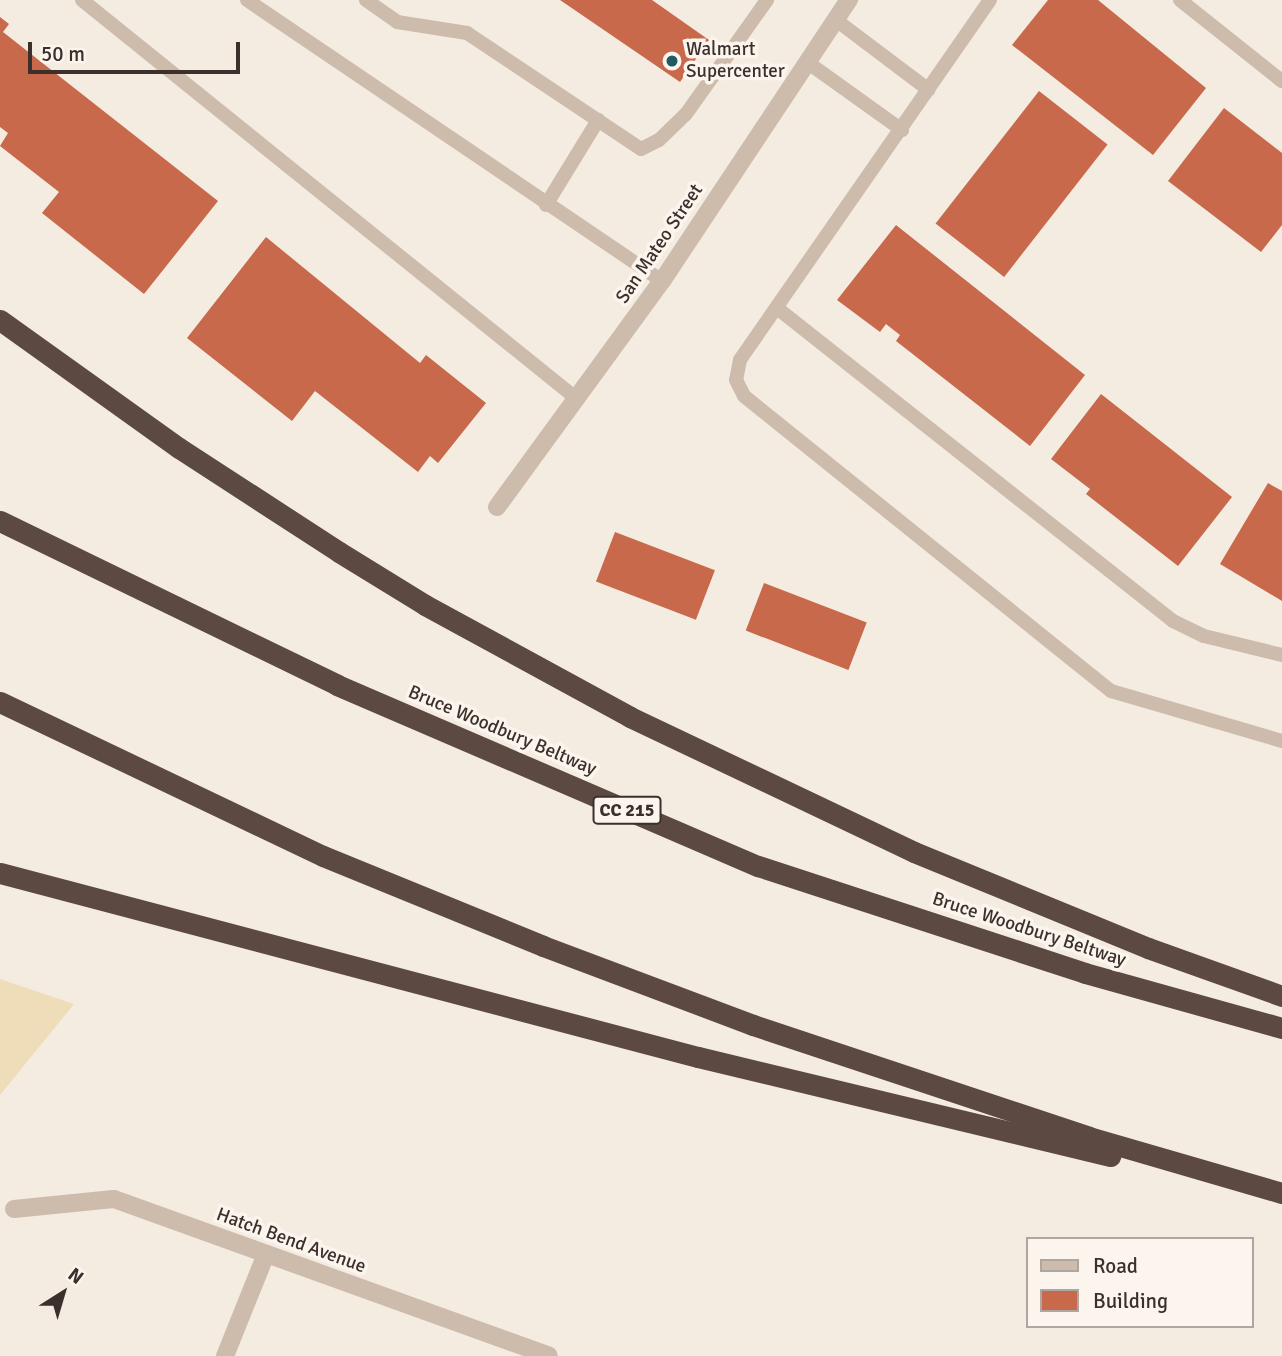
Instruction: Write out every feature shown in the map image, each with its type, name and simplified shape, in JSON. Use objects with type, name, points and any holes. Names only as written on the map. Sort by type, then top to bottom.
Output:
[{"type":"highway","points":[[0,320],[178,448],[339,552],[425,606],[630,718],[914,852],[1148,947],[1282,996]]},
{"type":"highway","name":"Bruce Woodbury Beltway","points":[[0,522],[337,684],[758,866],[1085,973],[1282,1027]]},
{"type":"highway","points":[[0,702],[323,856],[543,946],[753,1026],[1089,1137],[1282,1193]]},
{"type":"highway","points":[[0,873],[698,1057],[1103,1155],[1282,1193]]},
{"type":"street","name":"San Mateo Street","points":[[497,507],[662,281],[849,0]]},
{"type":"street","name":"Hatch Bend Avenue","points":[[14,1209],[114,1199],[549,1356]]},
{"type":"street","points":[[225,1356],[266,1254]]},
{"type":"lane","points":[[82,0],[577,399]]},
{"type":"lane","points":[[247,0],[546,205],[662,281]]},
{"type":"lane","points":[[366,0],[397,22],[467,33],[640,149],[659,140],[686,114],[767,0]]},
{"type":"lane","points":[[990,0],[740,360],[736,380],[744,396],[1111,691],[1282,741]]},
{"type":"lane","points":[[1180,0],[1282,81]]},
{"type":"lane","points":[[836,20],[929,90]]},
{"type":"lane","points":[[807,62],[902,130]]},
{"type":"lane","points":[[546,205],[598,120]]},
{"type":"lane","points":[[777,308],[1173,621],[1204,636],[1282,655]]},
{"type":"sand","points":[[0,979],[74,1004],[0,1095]]},
{"type":"building","name":"Walmart Supercenter","points":[[560,0],[652,0],[709,40],[680,82]]},
{"type":"building","points":[[1048,0],[1098,0],[1206,88],[1153,155],[1012,45]]},
{"type":"building","points":[[0,17],[9,24],[3,32],[218,201],[144,294],[42,213],[59,192],[0,146],[8,133],[0,127]]},
{"type":"building","points":[[1039,91],[1108,145],[1004,277],[936,223]]},
{"type":"building","points":[[1224,108],[1282,153],[1282,225],[1261,252],[1168,181]]},
{"type":"building","points":[[896,225],[1085,375],[1030,446],[896,341],[900,335],[886,324],[880,332],[837,300]]},
{"type":"building","points":[[266,237],[420,363],[426,355],[486,403],[438,463],[430,456],[418,472],[315,391],[292,421],[187,338]]},
{"type":"building","points":[[1101,394],[1232,497],[1178,566],[1086,494],[1090,489],[1051,459]]},
{"type":"building","points":[[1268,483],[1282,491],[1282,601],[1220,564]]},
{"type":"building","points":[[615,532],[715,570],[696,620],[596,581]]},
{"type":"building","points":[[764,583],[867,622],[848,670],[746,631]]},
{"type":"place","name":"Walmart Supercenter","points":[[672,61]]}]
